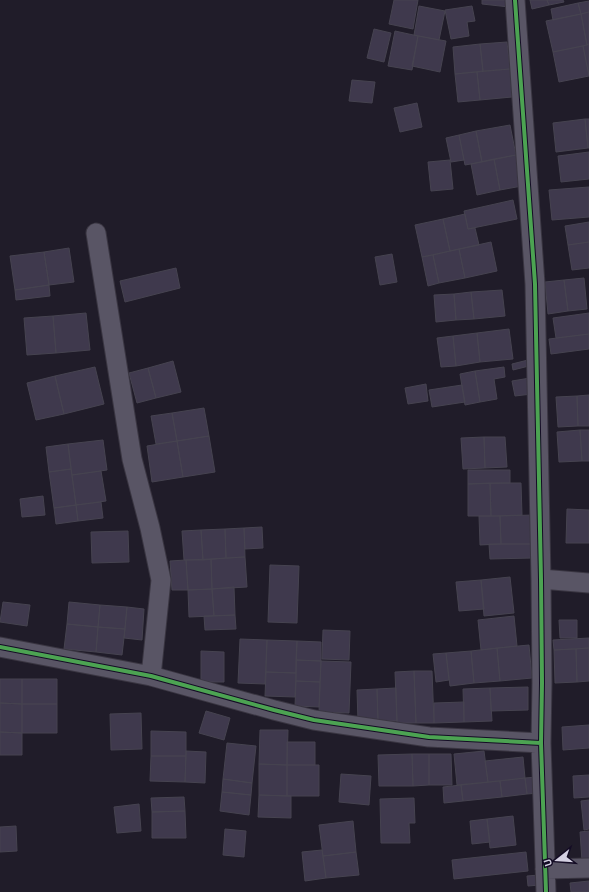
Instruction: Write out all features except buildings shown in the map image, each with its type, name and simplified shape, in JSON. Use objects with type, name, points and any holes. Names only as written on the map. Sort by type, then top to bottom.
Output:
[{"type":"street","points":[[515,0],[535,284],[541,579],[541,743],[546,892]]},
{"type":"street","points":[[96,233],[132,458],[150,528],[161,580],[151,676]]},
{"type":"street","points":[[541,579],[589,583]]},
{"type":"street","points":[[0,647],[151,676],[314,720],[429,737],[541,743]]},
{"type":"street","points":[[545,869],[589,868]]},
{"type":"cycle path","points":[[515,0],[535,284],[541,579],[541,743],[546,892]]},
{"type":"cycle path","points":[[0,647],[151,676],[314,720],[429,737],[541,743]]}]
